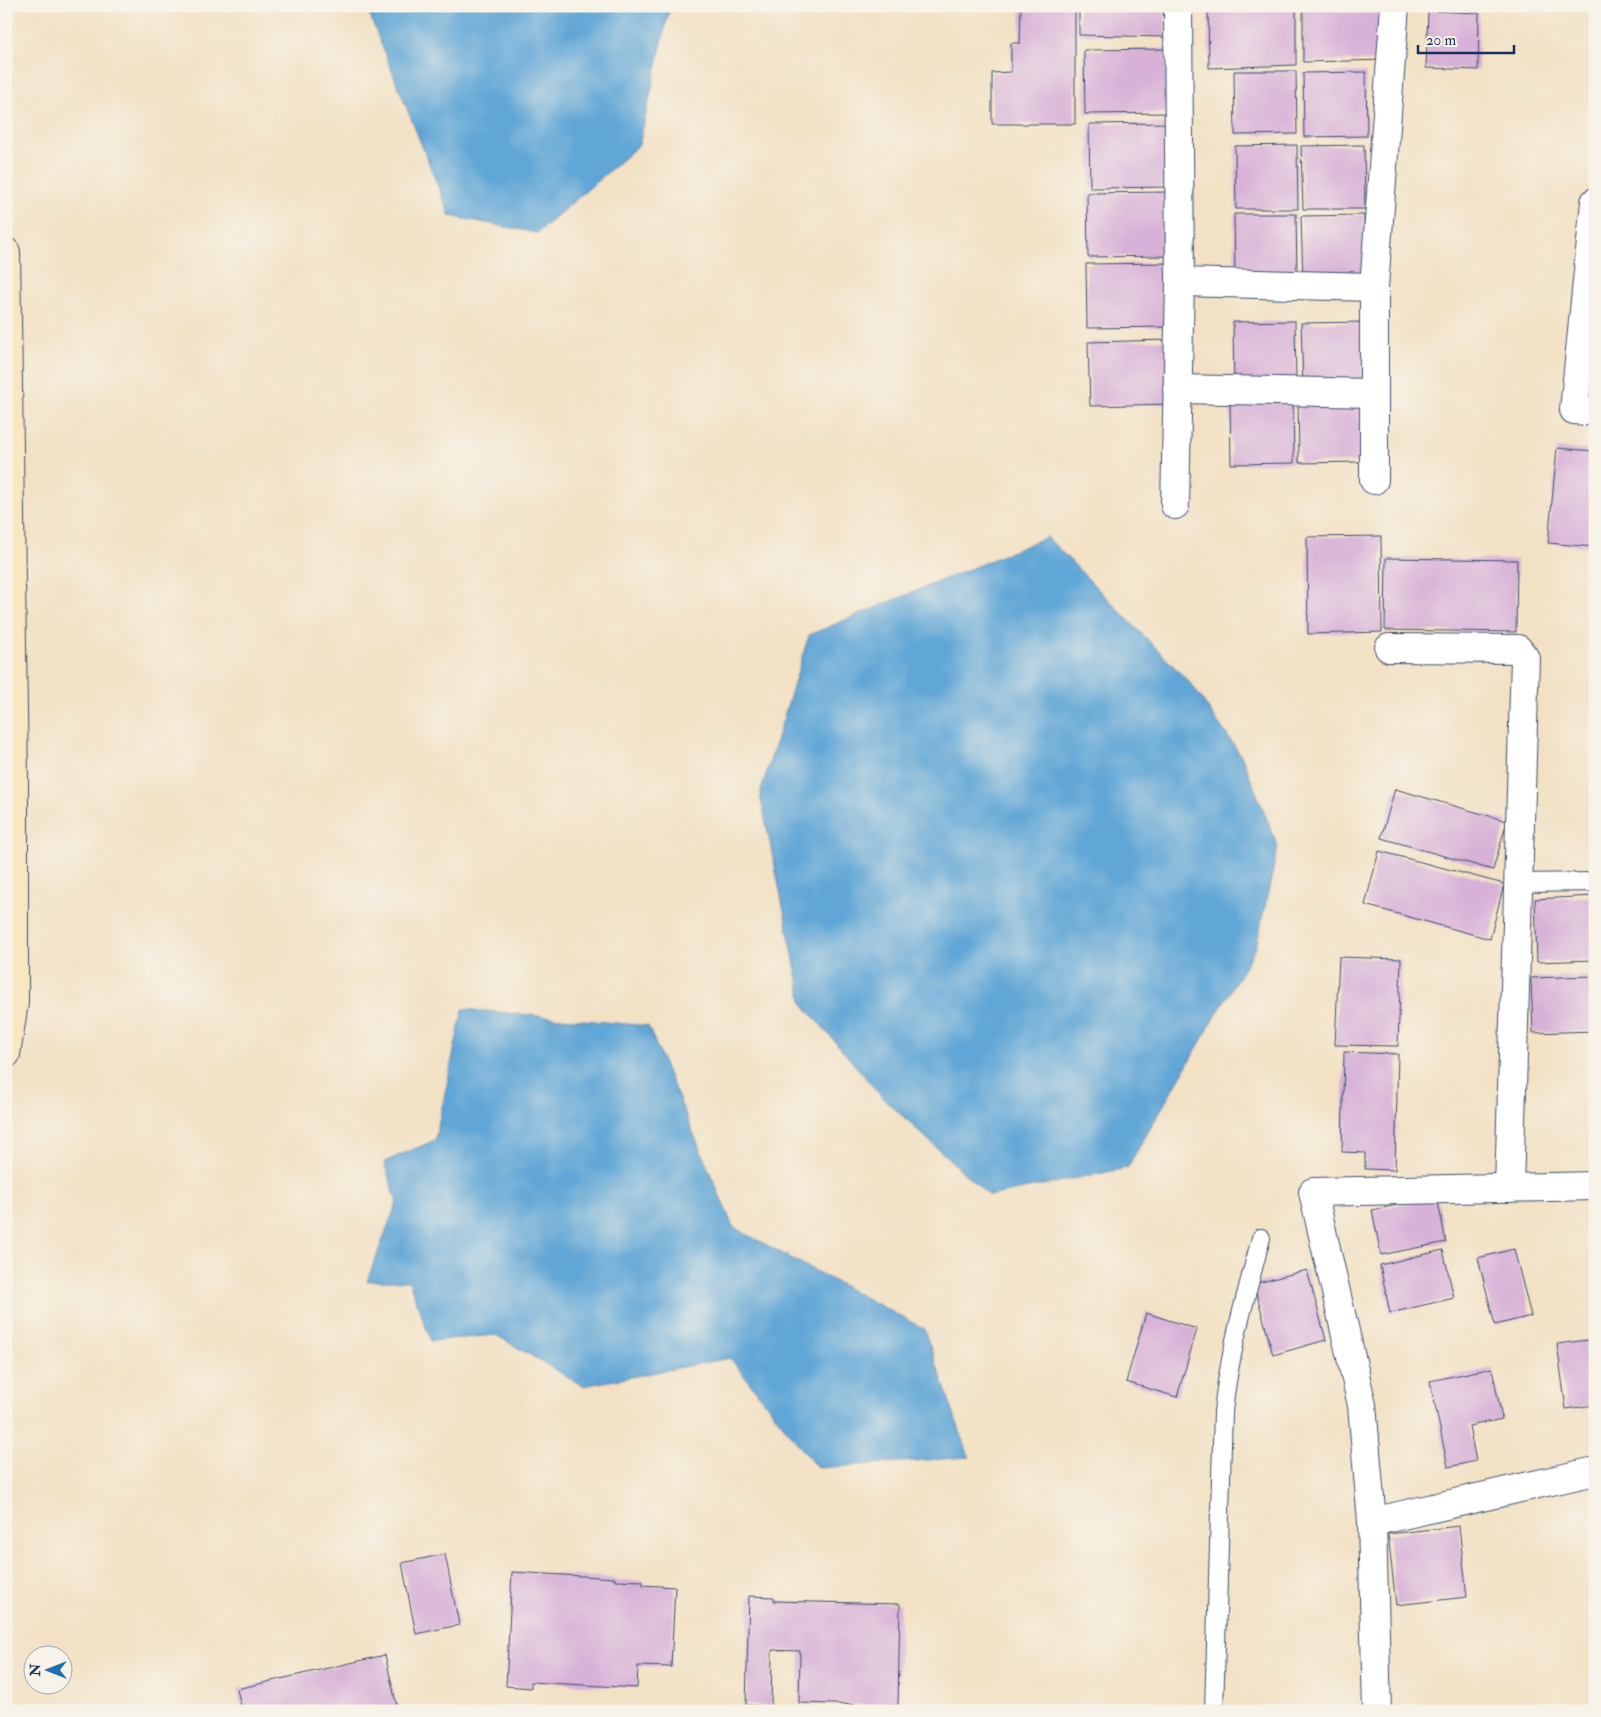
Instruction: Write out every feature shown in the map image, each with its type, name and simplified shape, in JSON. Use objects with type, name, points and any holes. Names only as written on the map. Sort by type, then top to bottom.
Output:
[{"type":"street","points":[[1175,505],[1180,282],[1178,6]]},
{"type":"street","points":[[1374,480],[1374,288],[1395,6]]},
{"type":"street","points":[[1595,202],[1574,410],[1595,412]]},
{"type":"street","points":[[6,252],[10,776],[14,1003],[6,1054]]},
{"type":"street","points":[[1180,282],[1374,288]]},
{"type":"street","points":[[1178,389],[1374,393]]},
{"type":"street","points":[[1389,648],[1518,649],[1525,658],[1509,1188]]},
{"type":"street","points":[[1377,1711],[1372,1522],[1362,1405],[1313,1192],[1595,1186]]},
{"type":"street","points":[[1372,1522],[1595,1472]]},
{"type":"lane","points":[[1518,883],[1595,882]]},
{"type":"lane","points":[[1214,1711],[1223,1404],[1232,1349],[1261,1238]]},
{"type":"water","points":[[366,6],[670,6],[639,145],[537,233],[450,216]]},
{"type":"water","points":[[1047,537],[1192,685],[1242,757],[1278,847],[1256,947],[1127,1168],[989,1196],[882,1097],[803,1004],[760,794],[809,635]]},
{"type":"water","points":[[463,1009],[648,1026],[733,1227],[924,1329],[969,1457],[817,1468],[730,1358],[583,1386],[496,1335],[431,1341],[409,1281],[367,1281],[397,1202],[384,1162],[435,1140]]},
{"type":"building","points":[[1021,6],[1075,6],[1075,124],[992,124],[992,73],[1011,72],[1011,43],[1020,43]]},
{"type":"building","points":[[1079,6],[1166,6],[1165,37],[1079,35]]},
{"type":"building","points":[[1208,6],[1296,6],[1296,65],[1209,68]]},
{"type":"building","points":[[1303,6],[1389,6],[1389,60],[1303,62]]},
{"type":"building","points":[[1428,11],[1479,13],[1478,70],[1426,68]]},
{"type":"building","points":[[1166,49],[1167,113],[1085,114],[1084,50]]},
{"type":"building","points":[[1234,71],[1296,71],[1297,134],[1235,135]]},
{"type":"building","points":[[1366,72],[1367,136],[1304,137],[1303,73]]},
{"type":"building","points":[[1172,123],[1173,187],[1090,188],[1089,124]]},
{"type":"building","points":[[1297,145],[1298,209],[1236,209],[1235,146]]},
{"type":"building","points":[[1364,145],[1365,209],[1303,209],[1301,146]]},
{"type":"building","points":[[1170,192],[1171,256],[1088,257],[1087,193]]},
{"type":"building","points":[[1234,214],[1296,214],[1297,277],[1235,278]]},
{"type":"building","points":[[1364,215],[1365,279],[1303,280],[1301,216]]},
{"type":"building","points":[[1168,263],[1169,327],[1087,328],[1086,264]]},
{"type":"building","points":[[1295,321],[1296,385],[1234,386],[1233,322]]},
{"type":"building","points":[[1365,322],[1366,386],[1303,387],[1301,323]]},
{"type":"building","points":[[1171,340],[1172,404],[1090,406],[1088,342]]},
{"type":"building","points":[[1360,398],[1361,462],[1299,463],[1298,399]]},
{"type":"building","points":[[1293,399],[1294,463],[1231,464],[1230,401]]},
{"type":"building","points":[[1557,448],[1595,451],[1595,547],[1548,543]]},
{"type":"building","points":[[1381,536],[1382,632],[1308,634],[1307,537]]},
{"type":"building","points":[[1386,558],[1517,560],[1516,632],[1385,630]]},
{"type":"building","points":[[1395,789],[1507,821],[1493,870],[1381,838]]},
{"type":"building","points":[[1379,851],[1504,884],[1490,939],[1365,905]]},
{"type":"building","points":[[1595,896],[1595,960],[1537,962],[1535,899]]},
{"type":"building","points":[[1339,957],[1401,959],[1398,1046],[1335,1045]]},
{"type":"building","points":[[1595,976],[1595,1031],[1533,1033],[1531,978]]},
{"type":"building","points":[[1344,1052],[1398,1054],[1395,1170],[1365,1169],[1365,1153],[1342,1152]]},
{"type":"building","points":[[1437,1197],[1446,1242],[1381,1255],[1372,1210]]},
{"type":"building","points":[[1514,1249],[1531,1316],[1495,1325],[1478,1258]]},
{"type":"building","points":[[1443,1250],[1454,1298],[1390,1313],[1380,1265]]},
{"type":"building","points":[[1307,1270],[1326,1340],[1273,1355],[1254,1284]]},
{"type":"building","points":[[1146,1313],[1197,1329],[1177,1397],[1126,1382]]},
{"type":"building","points":[[1595,1339],[1595,1405],[1566,1409],[1557,1344]]},
{"type":"building","points":[[1492,1368],[1502,1419],[1469,1426],[1476,1461],[1448,1467],[1430,1381]]},
{"type":"building","points":[[1459,1526],[1467,1597],[1396,1605],[1388,1534]]},
{"type":"building","points":[[445,1554],[459,1625],[416,1634],[402,1563]]},
{"type":"building","points":[[512,1572],[615,1578],[615,1580],[643,1581],[643,1585],[675,1587],[671,1667],[638,1666],[637,1688],[531,1682],[531,1688],[506,1686]]},
{"type":"building","points":[[749,1596],[774,1597],[774,1601],[900,1604],[898,1706],[799,1703],[800,1651],[772,1650],[771,1707],[746,1705]]},
{"type":"building","points":[[385,1655],[398,1711],[242,1711],[237,1689]]}]
